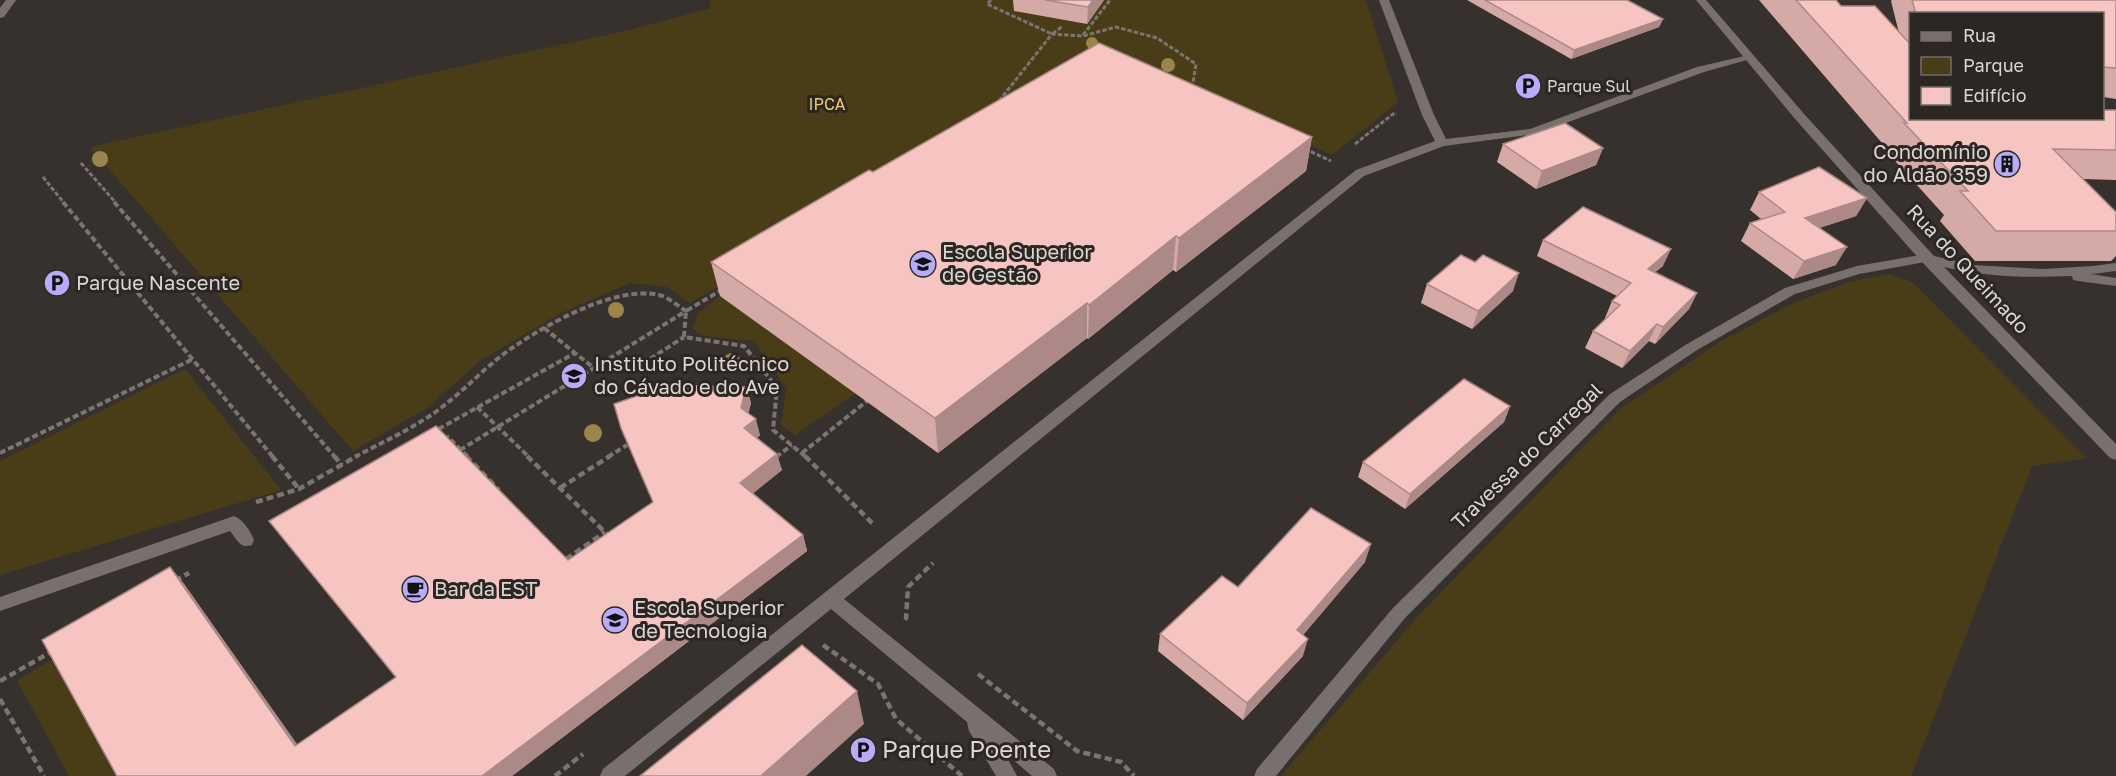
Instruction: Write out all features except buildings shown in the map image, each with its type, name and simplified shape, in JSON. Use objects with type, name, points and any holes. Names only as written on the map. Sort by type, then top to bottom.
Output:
[{"type":"street","points":[[0,15],[11,0]]},
{"type":"street","points":[[1384,0],[1428,115],[1442,143]]},
{"type":"street","name":"Rua do Queimado","points":[[1701,0],[1749,58],[1926,258],[2116,454]]},
{"type":"street","points":[[610,776],[1360,173],[1442,143],[1532,132],[1701,69],[1749,58]]},
{"type":"street","points":[[1518,124],[1532,132]]},
{"type":"street","points":[[1926,258],[1972,269],[2043,273],[2116,282]]},
{"type":"street","name":"Travessa do Carregal","points":[[1264,776],[1399,613],[1615,398],[1692,347],[1790,291],[1857,270],[1926,258]]},
{"type":"street","points":[[2043,273],[2116,267]]},
{"type":"street","points":[[0,604],[234,523],[246,540]]},
{"type":"street","points":[[830,598],[1047,776]]},
{"type":"street","points":[[970,714],[1007,776]]},
{"type":"path","points":[[991,0],[987,4],[1052,34],[1083,36],[1116,27],[1157,38],[1197,64],[1191,97]]},
{"type":"path","points":[[1083,36],[1110,0]]},
{"type":"path","points":[[996,105],[1052,34],[1063,26]]},
{"type":"path","points":[[1350,148],[1393,114],[1404,114]]},
{"type":"path","points":[[1303,148],[1333,162],[1324,169]]},
{"type":"path","points":[[81,163],[342,465],[440,409],[510,349],[544,328],[581,310],[617,297],[643,292],[662,295],[686,311]]},
{"type":"path","points":[[43,177],[300,489]]},
{"type":"path","points":[[460,450],[727,287]]},
{"type":"path","points":[[684,337],[686,311]]},
{"type":"path","points":[[544,328],[594,369],[636,368],[684,337],[744,346],[777,388],[773,430],[802,453],[874,525]]},
{"type":"path","points":[[427,436],[574,353]]},
{"type":"path","points":[[0,453],[193,359]]},
{"type":"path","points":[[802,453],[867,401]]},
{"type":"path","points":[[477,407],[612,539]]},
{"type":"path","points":[[438,443],[448,437],[501,492]]},
{"type":"path","points":[[560,488],[627,445]]},
{"type":"path","points":[[767,465],[792,445]]},
{"type":"path","points":[[566,560],[605,532]]},
{"type":"path","points":[[557,553],[573,567]]},
{"type":"path","points":[[914,624],[906,618],[908,587],[933,563]]},
{"type":"path","points":[[164,587],[195,569]]},
{"type":"path","points":[[818,641],[878,684],[896,719],[962,776]]},
{"type":"path","points":[[0,681],[62,646]]},
{"type":"path","points":[[976,672],[1077,751],[1121,762],[1134,776]]},
{"type":"path","points":[[0,699],[44,776]]},
{"type":"green space","name":"IPCA","points":[[709,0],[1366,0],[1398,102],[1332,155],[1197,94],[1098,66],[690,303],[667,287],[630,283],[557,315],[480,361],[427,408],[353,451],[90,147],[629,30],[711,8]]},
{"type":"green space","points":[[1889,274],[1912,282],[2087,458],[2032,466],[1911,776],[1281,776],[1419,615],[1619,410],[1718,343],[1791,304],[1849,282]]},
{"type":"green space","points":[[720,296],[856,393],[795,435],[781,425],[786,388],[754,341],[703,336],[693,329],[698,313]]},
{"type":"green space","points":[[185,369],[281,490],[0,575],[0,461]]},
{"type":"green space","points":[[59,656],[127,776],[69,776],[17,680]]},
{"type":"place","name":"Parque Sul","points":[[1528,86]]},
{"type":"place","name":"Condomínio do Aldão 359","points":[[2007,164]]},
{"type":"place","name":"Escola Superior de Gestão","points":[[923,264]]},
{"type":"place","name":"Parque Nascente","points":[[57,283]]},
{"type":"place","name":"Instituto Politécnico do Cávado e do Ave","points":[[574,376]]},
{"type":"place","name":"Bar da EST","points":[[415,589]]},
{"type":"place","name":"Escola Superior de Tecnologia","points":[[615,620]]},
{"type":"place","name":"Parque Poente","points":[[863,750]]}]
